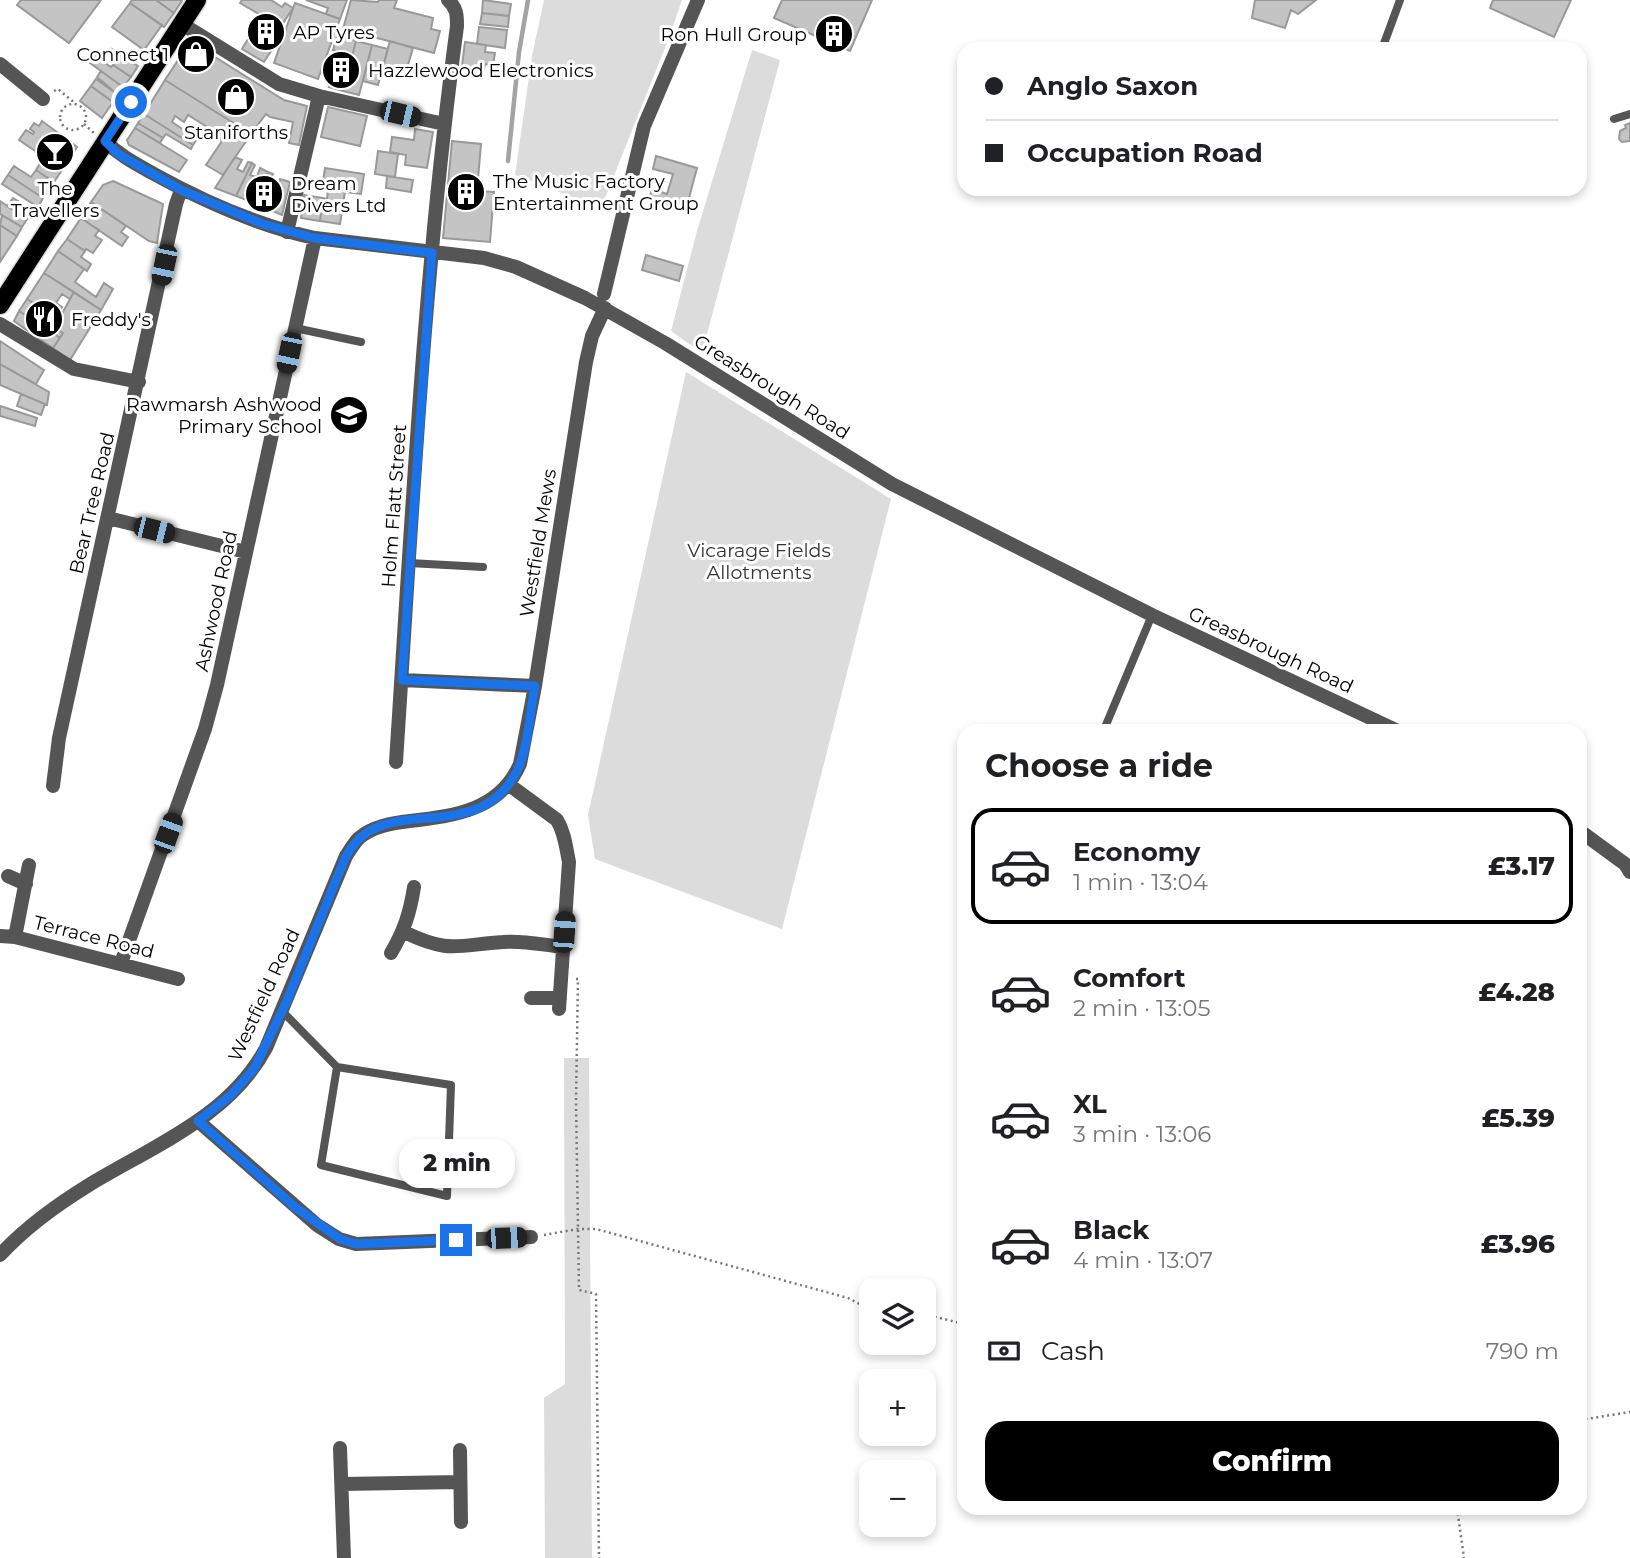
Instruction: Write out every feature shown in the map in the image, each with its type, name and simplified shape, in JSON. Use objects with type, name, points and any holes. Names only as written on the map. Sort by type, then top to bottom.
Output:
[{"type":"main road","points":[[0,305],[197,0]]},
{"type":"street","name":"Westfield Mews","points":[[508,784],[520,764],[535,686],[592,336],[604,301],[644,126],[698,0]]},
{"type":"street","name":"Holm Flatt Street","points":[[396,762],[432,253],[444,124],[457,26],[453,2]]},
{"type":"street","points":[[183,24],[279,84],[319,96],[444,124]]},
{"type":"street","points":[[0,64],[43,99]]},
{"type":"street","points":[[287,232],[319,96]]},
{"type":"street","name":"Greasbrough Road","points":[[105,141],[118,154],[181,190],[287,232],[314,238],[484,258],[516,267],[604,301],[665,343],[892,484],[1152,615],[1383,724]]},
{"type":"street","name":"Bear Tree Road","points":[[53,786],[59,738],[181,190]]},
{"type":"street","name":"Ashwood Road","points":[[121,963],[205,729],[314,238]]},
{"type":"street","points":[[0,324],[74,369],[139,382]]},
{"type":"street","points":[[108,518],[246,552]]},
{"type":"street","points":[[402,680],[535,686]]},
{"type":"street","points":[[508,784],[547,810],[562,828],[569,862],[560,1004],[531,998]]},
{"type":"street","name":"Westfield Road","points":[[0,1255],[35,1223],[87,1186],[198,1121],[230,1096],[254,1069],[283,1012],[342,866],[360,838],[381,826],[450,817],[470,811],[492,800],[508,784]]},
{"type":"street","points":[[1587,836],[1625,864],[1630,872]]},
{"type":"street","points":[[8,937],[26,884],[29,866]]},
{"type":"street","points":[[8,876],[26,884]]},
{"type":"street","points":[[391,953],[404,932],[410,915],[414,887]]},
{"type":"street","points":[[404,932],[443,947],[505,942],[563,947]]},
{"type":"street","name":"Terrace Road","points":[[8,937],[178,979]]},
{"type":"street","points":[[198,1121],[295,1207],[340,1239],[356,1244],[531,1237]]},
{"type":"street","points":[[340,1448],[344,1558]]},
{"type":"street","points":[[460,1450],[461,1522]]},
{"type":"street","points":[[342,1484],[460,1482]]},
{"type":"lane","points":[[1385,42],[1400,0]]},
{"type":"lane","points":[[1614,119],[1630,114]]},
{"type":"lane","points":[[295,328],[362,342]]},
{"type":"lane","points":[[410,564],[483,567]]},
{"type":"lane","points":[[1106,724],[1152,615]]},
{"type":"lane","points":[[283,1012],[337,1067],[451,1085],[447,1196],[321,1166],[337,1067]]},
{"type":"path","points":[[43,99],[58,89],[84,109],[86,117],[83,125],[72,129],[62,122],[61,114],[65,107],[76,104]]},
{"type":"path","points":[[561,977],[578,979],[576,1101],[579,1290],[596,1294],[599,1558]]},
{"type":"path","points":[[531,1237],[578,1229],[596,1229],[848,1298],[859,1304]]},
{"type":"path","points":[[936,1317],[957,1322]]},
{"type":"path","points":[[1587,1419],[1630,1412]]},
{"type":"path","points":[[1458,1515],[1464,1558]]},
{"type":"green space","points":[[544,0],[682,0],[601,208],[515,175],[532,56]]},
{"type":"green space","points":[[752,50],[780,60],[702,353],[671,331],[697,231]]},
{"type":"green space","name":"Vicarage Fields Allotments","points":[[686,372],[891,499],[782,929],[595,859],[588,815]]},
{"type":"green space","points":[[564,1058],[589,1058],[592,1558],[545,1558],[544,1398],[565,1384]]},
{"type":"building","points":[[21,0],[101,0],[69,43],[17,5]]},
{"type":"building","points":[[132,0],[156,0],[174,13],[164,27],[130,3]]},
{"type":"building","points":[[156,0],[181,0],[182,1],[174,13]]},
{"type":"building","name":"AP Tyres","points":[[242,0],[271,0],[282,7],[285,3],[293,8],[278,31],[282,34],[264,62],[242,49],[262,16],[240,3]]},
{"type":"building","points":[[306,0],[347,0],[340,19],[326,14],[328,8]]},
{"type":"building","points":[[351,0],[397,0],[394,8],[433,18],[431,29],[440,31],[434,53],[343,29]]},
{"type":"building","points":[[483,0],[511,4],[509,16],[482,13]]},
{"type":"building","name":"Ron Hull Group","points":[[782,0],[872,0],[850,51],[774,18]]},
{"type":"building","points":[[1255,0],[1316,0],[1298,14],[1291,10],[1285,28],[1252,18]]},
{"type":"building","points":[[1493,0],[1571,0],[1554,37],[1490,8]]},
{"type":"building","points":[[130,3],[162,25],[144,50],[112,27]]},
{"type":"building","points":[[295,3],[340,19],[318,79],[274,63]]},
{"type":"building","points":[[482,13],[509,16],[508,27],[480,24]]},
{"type":"building","points":[[479,27],[507,30],[505,48],[477,44]]},
{"type":"building","name":"Hazzlewood Electronics","points":[[337,35],[356,41],[343,91],[329,87],[339,52],[333,50]]},
{"type":"building","name":"Connect 1","points":[[190,41],[210,54],[202,67],[182,54]]},
{"type":"building","points":[[356,41],[372,45],[359,95],[343,91]]},
{"type":"building","points":[[390,41],[413,48],[405,75],[382,69]]},
{"type":"building","points":[[465,42],[486,45],[485,52],[495,53],[493,65],[485,64],[484,69],[462,66]]},
{"type":"building","points":[[372,45],[388,49],[378,85],[363,81]]},
{"type":"building","points":[[112,49],[138,66],[131,77],[113,65],[116,60],[108,55]]},
{"type":"building","name":"Staniforths","points":[[182,54],[202,67],[210,54],[284,100],[307,106],[299,145],[289,143],[293,122],[266,114],[251,134],[165,80]]},
{"type":"building","points":[[95,56],[131,77],[123,87],[90,63]]},
{"type":"building","points":[[101,71],[123,87],[118,95],[97,77]]},
{"type":"building","points":[[96,79],[118,95],[113,102],[91,86]]},
{"type":"building","points":[[165,80],[251,134],[223,175],[206,165],[222,141],[216,137],[218,134],[188,115],[184,122],[175,116],[172,122],[197,139],[193,145],[144,114]]},
{"type":"building","points":[[91,86],[113,102],[102,118],[80,101]]},
{"type":"building","points":[[328,107],[367,116],[360,146],[321,137]]},
{"type":"building","points":[[144,114],[193,145],[191,149],[166,134],[163,138],[138,123]]},
{"type":"building","name":"The Travellers","points":[[42,121],[77,147],[54,182],[36,170],[44,157],[19,140],[26,130],[33,134],[30,129],[34,123],[39,126]]},
{"type":"building","points":[[138,123],[163,138],[160,143],[135,128]]},
{"type":"building","points":[[1630,123],[1630,141],[1622,142],[1619,139],[1620,131]]},
{"type":"building","points":[[135,128],[187,160],[179,172],[129,145],[127,140]]},
{"type":"building","points":[[415,129],[433,132],[427,168],[405,165],[406,155],[390,152],[392,137],[414,140]]},
{"type":"building","name":"The Music Factory Entertainment Group","points":[[452,141],[481,144],[477,191],[494,192],[490,242],[443,238]]},
{"type":"building","points":[[378,151],[398,154],[395,177],[375,174]]},
{"type":"building","points":[[656,156],[697,168],[686,209],[649,199],[652,189],[667,194],[673,174],[653,169]]},
{"type":"building","points":[[235,157],[242,160],[237,169],[243,172],[248,162],[252,163],[236,196],[215,188]]},
{"type":"building","points":[[252,163],[255,165],[250,175],[257,177],[260,168],[268,172],[254,203],[236,196]]},
{"type":"building","points":[[14,166],[31,177],[36,170],[54,182],[43,198],[8,175]]},
{"type":"building","points":[[325,168],[364,174],[361,194],[345,192],[340,224],[320,221],[323,198],[327,199],[328,189],[322,188]]},
{"type":"building","name":"Dream Divers Ltd","points":[[268,172],[273,174],[268,183],[274,185],[266,208],[254,203]]},
{"type":"building","points":[[8,175],[43,198],[38,207],[2,184]]},
{"type":"building","points":[[387,176],[413,180],[411,192],[386,188]]},
{"type":"building","points":[[280,179],[290,182],[282,215],[266,208],[274,185],[278,187]]},
{"type":"building","points":[[113,181],[163,204],[157,243],[149,241],[91,202],[103,185]]},
{"type":"building","points":[[304,195],[323,198],[320,221],[301,218]]},
{"type":"building","points":[[13,198],[33,210],[27,219],[7,206]]},
{"type":"building","points":[[0,201],[27,219],[22,227],[0,214]]},
{"type":"building","points":[[91,202],[126,226],[121,232],[128,237],[122,246],[81,218]]},
{"type":"building","points":[[2,215],[22,227],[17,236],[0,225]]},
{"type":"building","points":[[81,218],[99,230],[95,236],[102,240],[93,253],[67,239]]},
{"type":"building","points":[[0,225],[17,236],[0,262]]},
{"type":"building","points":[[67,239],[85,251],[81,257],[91,264],[87,271],[58,251]]},
{"type":"building","points":[[58,251],[84,269],[75,282],[96,297],[104,283],[113,289],[101,310],[44,273]]},
{"type":"building","points":[[646,255],[683,266],[679,281],[642,270]]},
{"type":"building","points":[[44,273],[74,292],[70,299],[62,294],[56,303],[62,307],[56,317],[27,299]]},
{"type":"building","points":[[74,292],[101,310],[70,360],[53,348],[63,333],[54,328]]},
{"type":"building","name":"Freddy's","points":[[27,299],[60,320],[54,328],[63,333],[60,338],[19,311]]},
{"type":"building","points":[[19,311],[39,324],[32,334],[14,321]]},
{"type":"building","points":[[39,324],[60,338],[53,348],[32,334]]},
{"type":"building","points":[[0,341],[44,370],[36,384],[0,364]]},
{"type":"building","points":[[0,364],[49,392],[47,405],[0,385]]},
{"type":"building","points":[[21,394],[45,404],[41,415],[17,406]]},
{"type":"building","points":[[0,406],[37,418],[35,426],[0,416]]},
{"type":"waterway","points":[[508,161],[519,52],[528,0]]},
{"type":"place","name":"AP Tyres","points":[[266,32]]},
{"type":"place","name":"Ron Hull Group","points":[[834,34]]},
{"type":"place","name":"Connect 1","points":[[196,54]]},
{"type":"place","name":"Hazzlewood Electronics","points":[[341,70]]},
{"type":"place","name":"Staniforths","points":[[236,97]]},
{"type":"place","name":"The Travellers","points":[[55,152]]},
{"type":"place","name":"The Music Factory Entertainment Group","points":[[466,192]]},
{"type":"place","name":"Dream Divers Ltd","points":[[264,194]]},
{"type":"place","name":"Freddy's","points":[[44,319]]},
{"type":"place","name":"Rawmarsh Ashwood Primary School","points":[[349,415]]},
{"type":"route","points":[[131,102],[105,141],[118,154],[181,190],[287,232],[432,253],[426,308],[402,680],[535,686],[520,764],[499,794],[470,811],[450,817],[381,826],[360,838],[346,856],[286,1003],[254,1069],[230,1096],[198,1121],[295,1207],[340,1239],[356,1244],[456,1240]]}]
